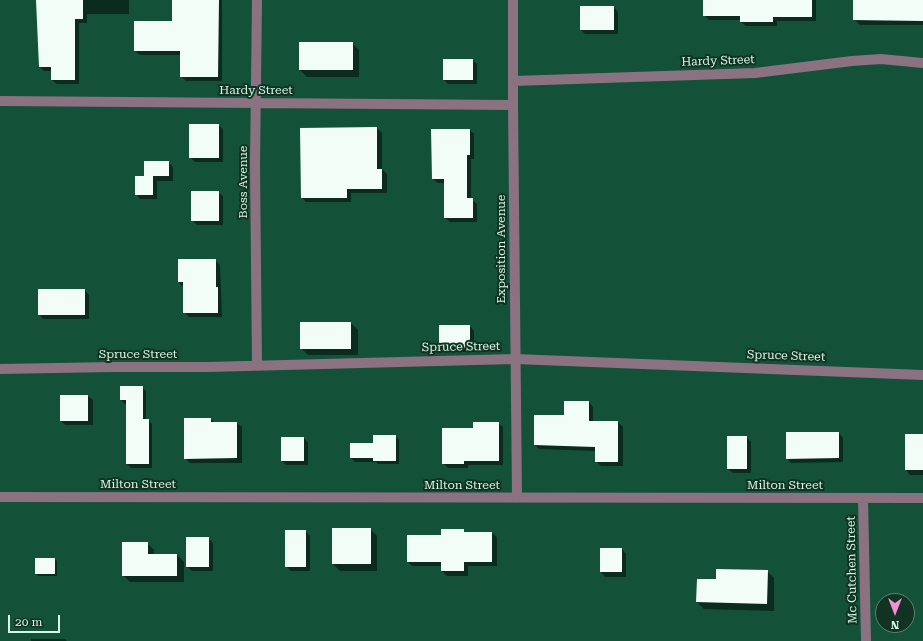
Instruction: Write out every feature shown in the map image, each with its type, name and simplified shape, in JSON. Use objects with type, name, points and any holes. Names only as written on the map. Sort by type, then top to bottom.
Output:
[{"type":"street","name":"Boss Avenue","points":[[257,0],[255,164],[257,365]]},
{"type":"street","name":"Exposition Avenue","points":[[513,0],[517,498]]},
{"type":"street","name":"Hardy Street","points":[[513,81],[755,73],[852,61],[874,60],[904,60],[923,63]]},
{"type":"street","name":"Hardy Street","points":[[0,101],[513,105]]},
{"type":"street","name":"Spruce Street","points":[[0,369],[515,359],[923,375]]},
{"type":"street","name":"Milton Street","points":[[0,497],[923,498]]},
{"type":"street","name":"Mc Cutchen Street","points":[[863,498],[866,641]]},
{"type":"building","points":[[36,0],[83,0],[83,19],[75,19],[75,80],[51,80],[51,67],[39,67]]},
{"type":"building","points":[[172,0],[219,0],[218,77],[180,77],[180,51],[134,51],[134,21],[172,21]]},
{"type":"building","points":[[703,0],[812,0],[812,17],[773,17],[773,22],[740,22],[740,16],[703,16]]},
{"type":"building","points":[[853,0],[923,0],[923,21],[853,20]]},
{"type":"building","points":[[580,6],[614,6],[614,30],[580,30]]},
{"type":"building","points":[[299,42],[353,42],[353,70],[299,70]]},
{"type":"building","points":[[443,59],[473,59],[473,80],[443,80]]},
{"type":"building","points":[[189,124],[219,124],[219,158],[189,158]]},
{"type":"building","points":[[377,127],[377,169],[382,169],[382,189],[347,189],[347,198],[301,198],[300,128]]},
{"type":"building","points":[[431,129],[470,129],[470,155],[467,155],[467,198],[473,198],[473,218],[444,218],[444,179],[432,179]]},
{"type":"building","points":[[144,161],[169,161],[169,176],[153,176],[153,195],[135,195],[135,176],[144,176]]},
{"type":"building","points":[[191,191],[219,191],[219,221],[191,221]]},
{"type":"building","points":[[178,259],[216,259],[218,313],[183,313],[183,282],[178,282]]},
{"type":"building","points":[[38,289],[85,289],[85,315],[38,315]]},
{"type":"building","points":[[300,322],[351,322],[351,349],[300,349]]},
{"type":"building","points":[[439,325],[470,325],[470,348],[439,348]]},
{"type":"building","points":[[120,386],[143,386],[143,419],[149,419],[149,464],[126,464],[126,400],[120,400]]},
{"type":"building","points":[[60,395],[88,395],[88,421],[60,421]]},
{"type":"building","points":[[564,401],[589,401],[589,421],[618,421],[618,462],[595,462],[595,447],[534,445],[534,415],[564,415]]},
{"type":"building","points":[[184,418],[211,418],[211,422],[237,422],[237,458],[184,459]]},
{"type":"building","points":[[473,422],[499,422],[499,461],[464,461],[464,464],[442,464],[442,428],[473,428]]},
{"type":"building","points":[[786,432],[839,432],[839,458],[786,459]]},
{"type":"building","points":[[905,434],[923,434],[923,470],[905,470]]},
{"type":"building","points":[[373,435],[396,435],[396,461],[373,461],[373,458],[350,458],[350,443],[373,443]]},
{"type":"building","points":[[727,436],[747,436],[747,469],[727,469]]},
{"type":"building","points":[[281,437],[304,437],[304,461],[281,461]]},
{"type":"building","points":[[332,528],[371,528],[371,564],[332,564]]},
{"type":"building","points":[[441,529],[464,529],[464,532],[492,532],[492,562],[464,562],[464,571],[441,571],[441,562],[407,562],[407,535],[441,535]]},
{"type":"building","points":[[285,530],[306,530],[306,567],[285,567]]},
{"type":"building","points":[[186,537],[209,537],[209,567],[186,567]]},
{"type":"building","points":[[122,542],[148,542],[148,554],[177,554],[177,576],[122,576]]},
{"type":"building","points":[[600,548],[622,548],[622,572],[600,572]]},
{"type":"building","points":[[35,558],[55,558],[55,574],[35,574]]},
{"type":"building","points":[[716,569],[768,570],[767,604],[696,602],[697,579],[716,579]]}]
